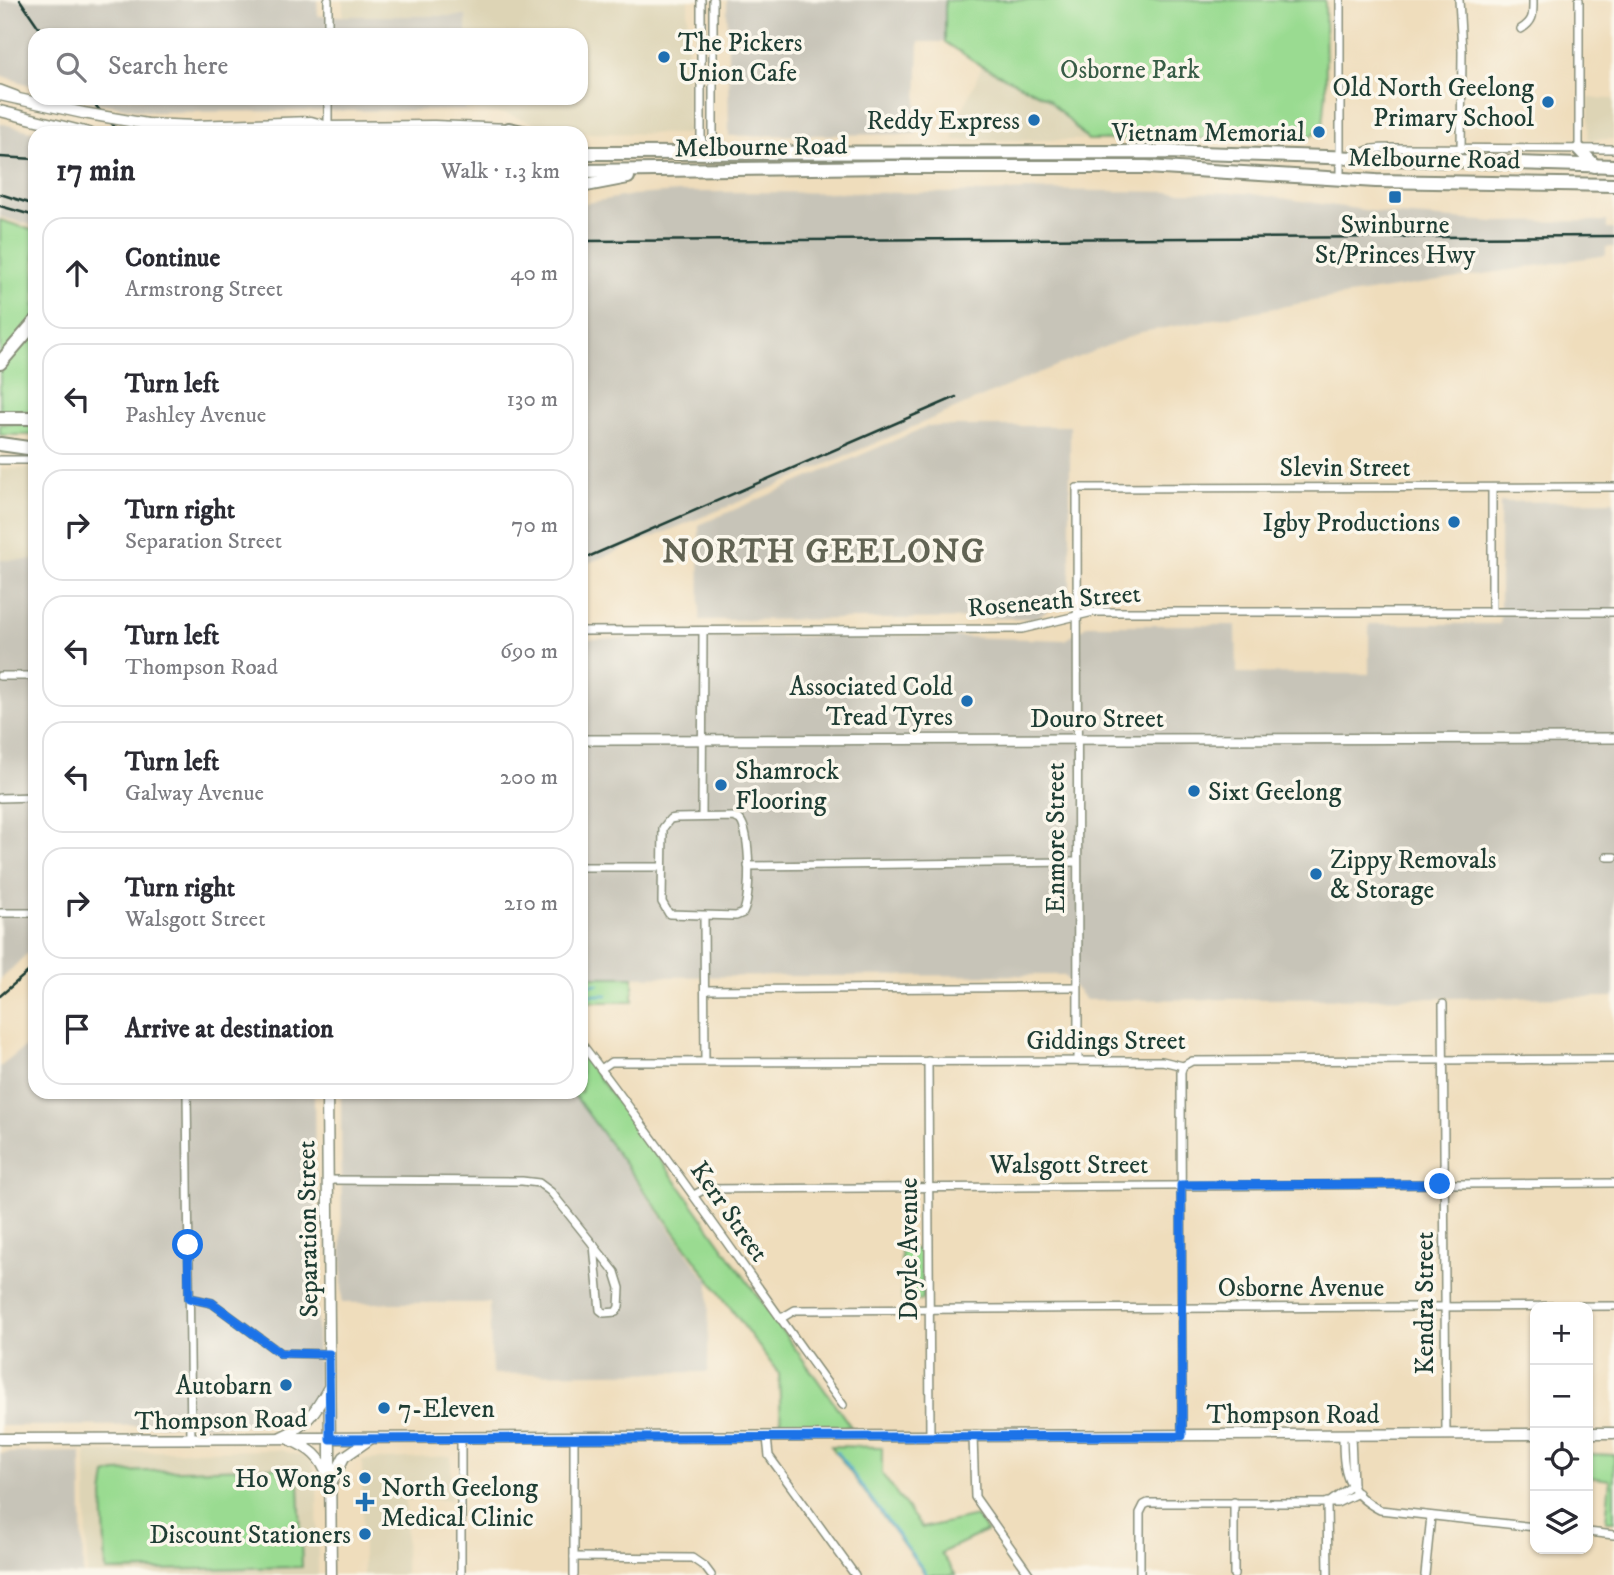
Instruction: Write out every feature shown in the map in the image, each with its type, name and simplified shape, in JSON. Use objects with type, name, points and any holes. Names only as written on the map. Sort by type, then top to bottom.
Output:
[{"type":"highway","points":[[588,147],[616,153]]},
{"type":"highway","points":[[1579,149],[1595,166]]},
{"type":"highway","name":"Melbourne Road","points":[[588,153],[1166,152],[1595,166],[1614,169]]},
{"type":"highway","points":[[705,170],[706,153]]},
{"type":"highway","points":[[1573,166],[1573,173],[1578,176],[1614,169]]},
{"type":"highway","name":"Melbourne Road","points":[[588,171],[1134,167],[1340,179],[1614,185]]},
{"type":"highway","points":[[588,184],[674,171]]},
{"type":"highway","points":[[0,363],[28,331]]},
{"type":"highway","points":[[0,418],[28,418]]},
{"type":"highway","points":[[0,443],[28,441]]},
{"type":"highway","points":[[0,443],[28,448]]},
{"type":"main road","points":[[0,95],[28,102]]},
{"type":"main road","points":[[42,105],[147,124],[195,126]]},
{"type":"main road","points":[[0,111],[61,126]]},
{"type":"main road","points":[[280,126],[311,122],[317,126]]},
{"type":"main road","name":"Separation Street","points":[[327,1099],[331,1575]]},
{"type":"main road","points":[[282,1439],[308,1420],[329,1386]]},
{"type":"main road","points":[[1593,1433],[1614,1433]]},
{"type":"main road","name":"Thompson Road","points":[[0,1440],[1530,1434]]},
{"type":"main road","points":[[282,1439],[306,1447],[317,1456],[324,1465],[330,1487]]},
{"type":"main road","points":[[330,1487],[344,1457],[371,1439]]},
{"type":"street","points":[[328,0],[328,28]]},
{"type":"street","points":[[701,0],[701,136],[706,153]]},
{"type":"street","points":[[706,153],[713,136],[713,0]]},
{"type":"street","points":[[1340,0],[1340,179]]},
{"type":"street","points":[[1459,0],[1462,51],[1461,150]]},
{"type":"street","points":[[1521,29],[1531,23],[1533,0]]},
{"type":"street","points":[[1579,0],[1579,149]]},
{"type":"street","points":[[701,72],[713,72]]},
{"type":"street","points":[[0,89],[28,99]]},
{"type":"street","points":[[44,105],[50,107]]},
{"type":"street","points":[[324,126],[327,105]]},
{"type":"street","points":[[1355,158],[1363,151],[1373,149],[1614,149]]},
{"type":"street","points":[[0,460],[28,460]]},
{"type":"street","name":"Slevin Street","points":[[1077,488],[1614,487]]},
{"type":"street","name":"Enmore Street","points":[[1077,488],[1078,615],[1075,633],[1078,1061]]},
{"type":"street","points":[[1492,488],[1492,612]]},
{"type":"street","name":"Roseneath Street","points":[[588,631],[1022,629],[1093,612],[1614,612]]},
{"type":"street","points":[[702,817],[704,631]]},
{"type":"street","points":[[0,676],[28,676]]},
{"type":"street","name":"Douro Street","points":[[588,740],[1614,738]]},
{"type":"street","points":[[0,798],[28,797]]},
{"type":"street","points":[[702,817],[734,817],[740,820],[747,832],[748,866],[747,906],[743,913],[736,916],[676,915],[669,914],[664,909],[662,867],[663,828],[666,822],[676,818],[702,817]]},
{"type":"street","points":[[748,866],[1076,862]]},
{"type":"street","points":[[588,867],[662,867]]},
{"type":"street","points":[[0,913],[28,913]]},
{"type":"street","points":[[704,916],[705,1061]]},
{"type":"street","points":[[705,990],[1077,987]]},
{"type":"street","name":"Kendra Street","points":[[1443,1004],[1446,1434]]},
{"type":"street","name":"Kerr Street","points":[[588,1052],[694,1195],[843,1405]]},
{"type":"street","name":"Giddings Street","points":[[601,1069],[611,1062],[705,1061],[1162,1061],[1183,1066],[1192,1061],[1614,1059]]},
{"type":"street","name":"Doyle Avenue","points":[[928,1061],[930,1437]]},
{"type":"street","points":[[1182,1436],[1183,1066]]},
{"type":"street","points":[[187,1099],[191,1438]]},
{"type":"street","points":[[328,1181],[532,1181],[551,1192],[612,1267],[618,1279],[619,1307],[615,1312],[603,1312],[599,1309],[594,1245]]},
{"type":"street","name":"Walsgott Street","points":[[694,1195],[705,1188],[1614,1183]]},
{"type":"street","points":[[189,1298],[212,1303],[280,1353],[329,1354]]},
{"type":"street","name":"Osborne Avenue","points":[[780,1319],[795,1310],[1614,1306]]},
{"type":"street","points":[[973,1436],[975,1497],[1030,1575]]},
{"type":"street","points":[[1347,1436],[1353,1485],[1369,1504],[1380,1510],[1530,1526]]},
{"type":"street","points":[[573,1438],[574,1575]]},
{"type":"street","points":[[767,1438],[769,1456],[855,1575]]},
{"type":"street","points":[[461,1439],[461,1575]]},
{"type":"street","points":[[1328,1502],[1353,1485]]},
{"type":"street","points":[[1140,1575],[1140,1513],[1144,1505],[1152,1502],[1342,1502],[1358,1493]]},
{"type":"street","points":[[1234,1502],[1234,1575]]},
{"type":"street","points":[[1328,1502],[1328,1575]]},
{"type":"street","points":[[1425,1575],[1431,1516]]},
{"type":"street","points":[[1593,1533],[1614,1535]]},
{"type":"street","points":[[574,1558],[692,1558],[711,1575]]},
{"type":"shaded area","points":[[0,0],[317,0],[318,16],[466,16],[466,28],[28,28],[28,85],[0,75]]},
{"type":"shaded area","points":[[343,0],[688,0],[688,134],[588,133],[588,126],[544,126],[506,114],[465,110],[465,105],[588,105],[588,28],[466,28],[465,16],[343,16]]},
{"type":"shaded area","points":[[727,0],[945,0],[944,42],[919,42],[916,134],[729,136]]},
{"type":"shaded area","points":[[982,66],[1047,98],[1088,140],[954,140],[955,127]]},
{"type":"shaded area","points":[[1589,98],[1614,99],[1614,139],[1588,139]]},
{"type":"shaded area","points":[[110,105],[465,105],[465,110],[153,112]]},
{"type":"shaded area","points":[[0,123],[28,130],[28,224],[0,217]]},
{"type":"shaded area","points":[[1030,190],[1246,193],[1399,215],[1495,222],[1607,221],[1607,229],[1614,229],[1614,247],[1606,247],[1606,255],[1330,298],[1142,332],[1031,376],[729,506],[588,563],[588,203],[633,195],[680,192],[958,193]]},
{"type":"shaded area","points":[[928,426],[1070,426],[1070,599],[1035,618],[700,620],[699,525]]},
{"type":"shaded area","points":[[28,468],[28,560],[0,560],[0,469]]},
{"type":"shaded area","points":[[1614,501],[1614,997],[1086,1000],[1063,975],[588,977],[588,639],[889,635],[1065,640],[1088,625],[1236,625],[1237,673],[1369,674],[1369,624],[1500,624],[1500,502]]},
{"type":"shaded area","points":[[0,560],[28,560],[28,953],[0,980]]},
{"type":"shaded area","points":[[28,1045],[28,1099],[314,1099],[318,1388],[308,1411],[287,1425],[0,1426],[0,1067]]},
{"type":"shaded area","points":[[341,1099],[577,1099],[705,1278],[709,1279],[708,1372],[492,1374],[489,1303],[342,1303]]},
{"type":"shaded area","points":[[280,1450],[305,1457],[312,1463],[317,1479],[318,1575],[87,1575],[86,1452]]},
{"type":"shaded area","points":[[81,1452],[83,1575],[0,1575],[0,1453]]},
{"type":"shaded area","points":[[451,1456],[451,1500],[406,1500],[405,1575],[363,1575],[362,1460]]},
{"type":"green space","name":"Osborne Park","points":[[945,0],[1325,0],[1326,91],[1323,126],[1310,137],[1088,140],[1047,98],[982,66],[945,42]]},
{"type":"green space","points":[[0,220],[28,229],[28,411],[0,411]]},
{"type":"green space","points":[[28,423],[28,435],[0,435],[0,424]]},
{"type":"green space","points":[[588,977],[633,977],[633,1002],[588,1002]]},
{"type":"green space","points":[[588,1063],[668,1170],[851,1427],[781,1425],[779,1374],[577,1099],[588,1099]]},
{"type":"green space","points":[[901,1249],[922,1249],[923,1300],[902,1300]]},
{"type":"green space","points":[[831,1446],[882,1447],[882,1474],[922,1528],[976,1516],[987,1531],[941,1553],[956,1575],[926,1575]]},
{"type":"green space","points":[[1593,1454],[1614,1455],[1614,1521],[1606,1521],[1610,1480],[1593,1478]]},
{"type":"green space","points":[[282,1467],[297,1476],[299,1483],[302,1567],[106,1571],[103,1496],[106,1475],[115,1472]]},
{"type":"waterway","points":[[588,985],[599,984]]},
{"type":"waterway","points":[[588,995],[607,995]]},
{"type":"waterway","points":[[837,1452],[927,1575]]},
{"type":"railway","points":[[20,0],[39,28]]},
{"type":"railway","points":[[95,105],[114,126]]},
{"type":"railway","points":[[0,157],[28,159]]},
{"type":"railway","points":[[0,194],[28,203]]},
{"type":"railway","points":[[0,206],[28,214]]},
{"type":"railway","points":[[588,241],[1614,236]]},
{"type":"railway","points":[[588,557],[956,397]]},
{"type":"railway","points":[[0,996],[28,972]]},
{"type":"place","name":"The Pickers Union Cafe","points":[[664,57]]},
{"type":"place","name":"Old North Geelong Primary School","points":[[1548,102]]},
{"type":"place","name":"Reddy Express","points":[[1034,120]]},
{"type":"place","name":"Vietnam Memorial","points":[[1319,132]]},
{"type":"place","name":"Swinburne St/Princes Hwy","points":[[1395,197]]},
{"type":"place","name":"Igby Productions","points":[[1454,522]]},
{"type":"place","name":"Associated Cold Tread Tyres","points":[[967,701]]},
{"type":"place","name":"Shamrock Flooring","points":[[721,785]]},
{"type":"place","name":"Sixt Geelong","points":[[1194,791]]},
{"type":"place","name":"Zippy Removals & Storage","points":[[1316,874]]},
{"type":"place","name":"Autobarn","points":[[286,1385]]},
{"type":"place","name":"7-Eleven","points":[[384,1408]]},
{"type":"place","name":"Ho Wong's","points":[[365,1478]]},
{"type":"place","name":"North Geelong Medical Clinic","points":[[365,1502]]},
{"type":"place","name":"Discount Stationers","points":[[365,1534]]},
{"type":"district","name":"NORTH GEELONG","points":[[824,550]]},
{"type":"route","points":[[188,1245],[189,1298],[212,1303],[280,1353],[329,1354],[330,1439],[1182,1436],[1181,1185],[1440,1184]]}]
